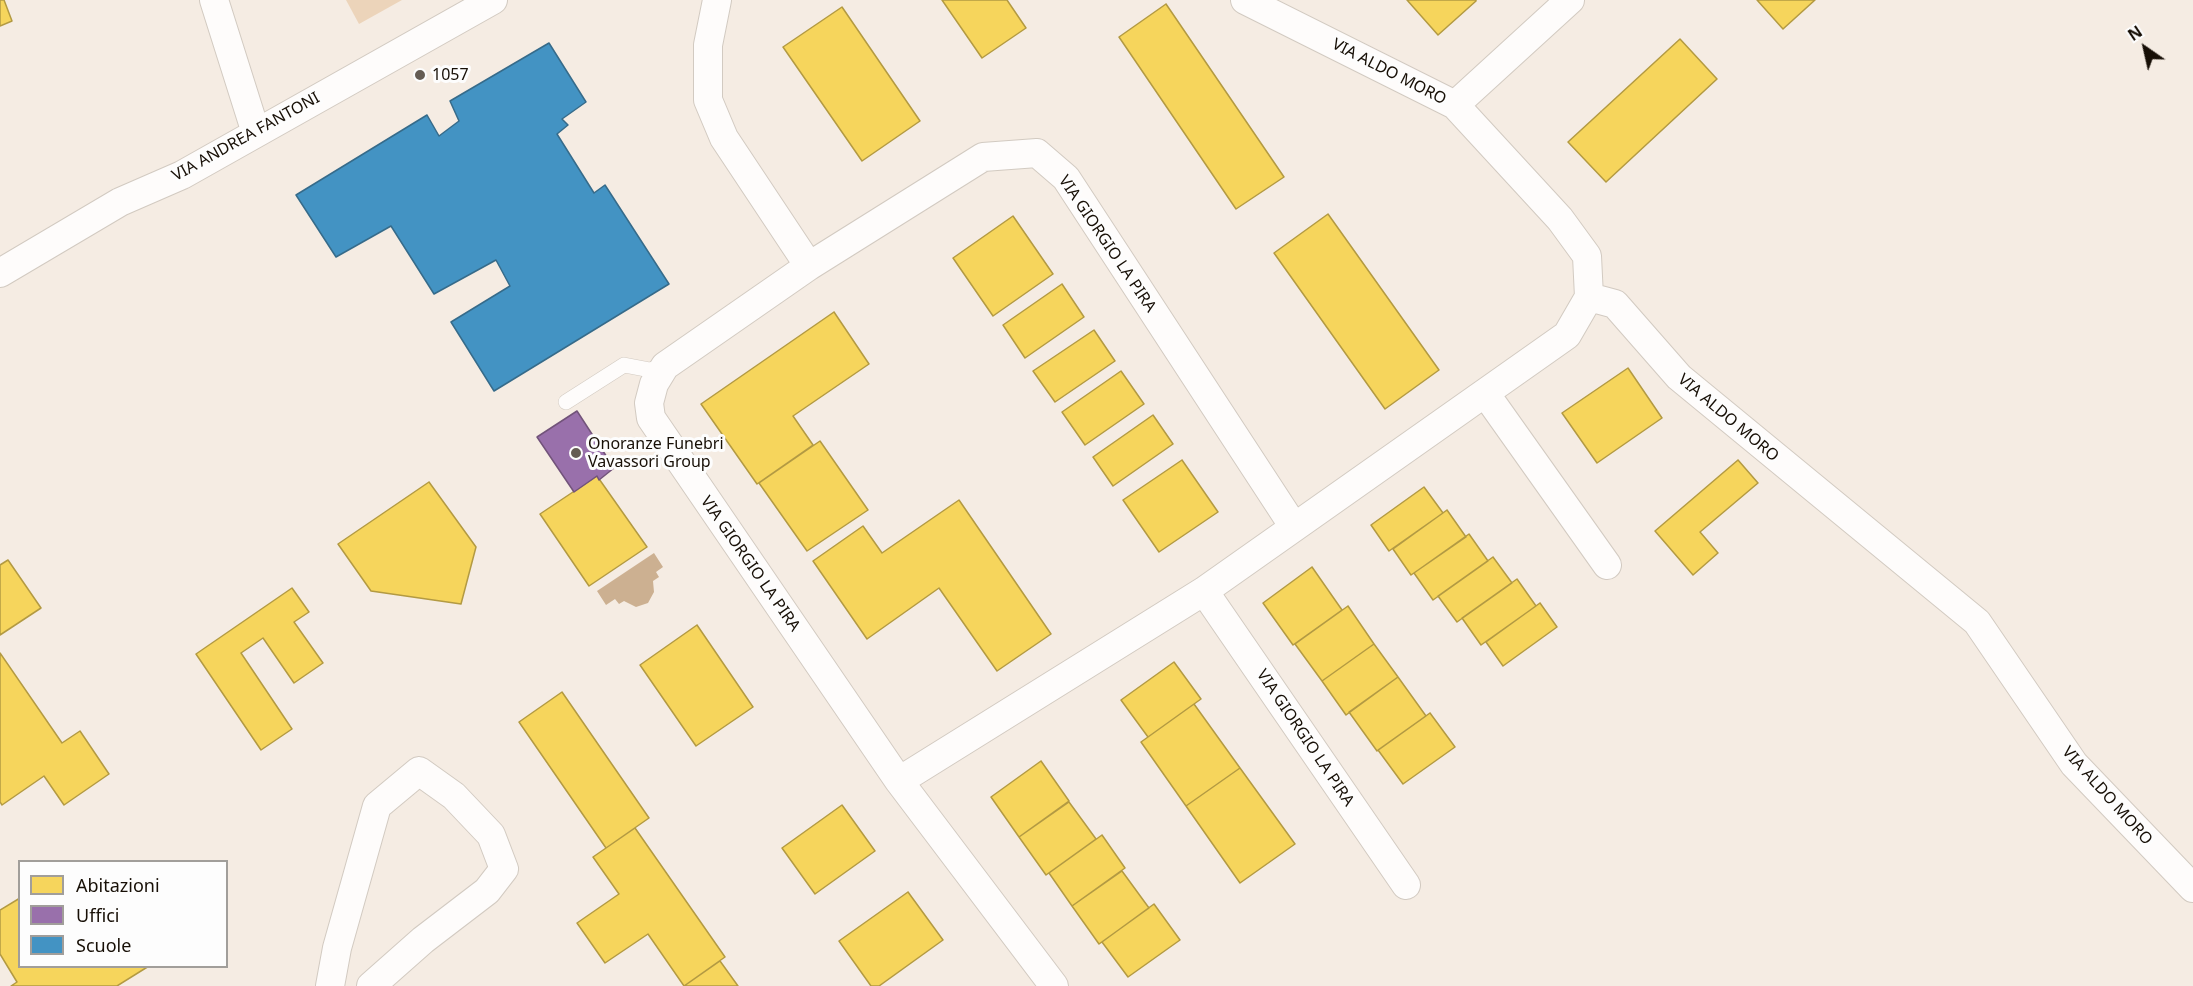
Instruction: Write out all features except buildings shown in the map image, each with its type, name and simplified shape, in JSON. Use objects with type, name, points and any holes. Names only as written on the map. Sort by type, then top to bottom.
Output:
[{"type":"street","points":[[214,0],[256,133]]},
{"type":"street","name":"VIA ANDREA FANTONI","points":[[0,273],[120,202],[182,175],[493,0]]},
{"type":"street","points":[[717,0],[708,45],[708,100],[724,138],[809,266]]},
{"type":"street","name":"VIA ALDO MORO","points":[[1245,0],[1455,105],[1560,219],[1587,256],[1589,297],[1615,304],[1679,377],[1977,622],[2074,764],[2193,888]]},
{"type":"street","points":[[1455,105],[1570,0]]},
{"type":"street","name":"VIA GIORGIO LA PIRA","points":[[1054,986],[899,781],[657,429],[651,418],[649,403],[654,384],[665,366],[809,266],[983,157],[1037,153],[1066,178],[1294,527]]},
{"type":"street","points":[[899,781],[1204,591],[1567,335],[1589,297]]},
{"type":"street","points":[[1485,393],[1607,565]]},
{"type":"street","name":"VIA GIORGIO LA PIRA","points":[[1204,591],[1406,885]]},
{"type":"street","points":[[330,986],[337,948],[377,806],[419,771],[454,795],[491,835],[504,869],[488,891],[423,940],[371,986]]},
{"type":"lane","points":[[566,402],[624,365],[650,370],[665,366]]},
{"type":"shaded area","points":[[346,0],[402,0],[359,24]]},
{"type":"shaded area","points":[[654,553],[663,567],[656,572],[659,577],[653,581],[654,592],[648,603],[636,607],[624,601],[619,604],[615,599],[606,605],[597,591]]},
{"type":"place","name":"1057","points":[[420,75]]},
{"type":"place","name":"Onoranze Funebri Vavassori Group","points":[[576,453]]}]
